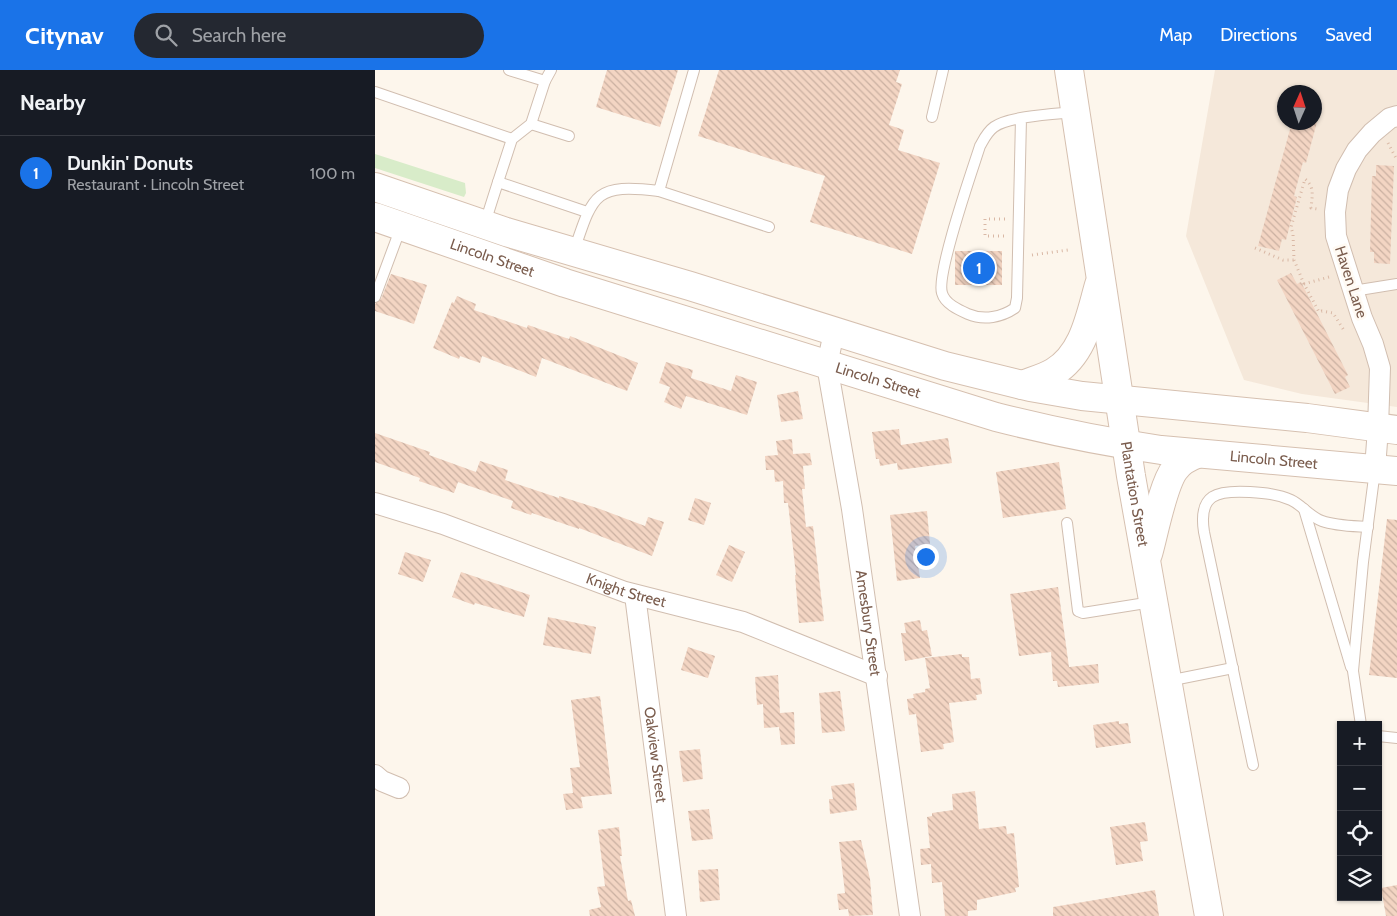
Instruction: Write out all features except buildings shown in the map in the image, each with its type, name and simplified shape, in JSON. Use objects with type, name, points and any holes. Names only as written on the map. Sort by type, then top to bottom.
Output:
[{"type":"main road","name":"Plantation Street","points":[[1069,70],[1146,563],[1209,916]]},
{"type":"main road","name":"Lincoln Street","points":[[375,187],[485,225],[690,286],[945,366],[1022,385],[1120,400],[1172,404],[1388,429]]},
{"type":"main road","name":"Lincoln Street","points":[[375,218],[565,283],[997,418],[1074,436],[1128,446],[1197,454],[1386,470]]},
{"type":"main road","points":[[475,253],[485,225]]},
{"type":"main road","points":[[565,283],[574,252]]},
{"type":"main road","points":[[1022,385],[1054,372],[1068,360],[1079,346],[1101,276]]},
{"type":"main road","points":[[1146,563],[1166,486],[1175,469],[1187,458],[1197,454]]},
{"type":"street","name":"Haven Lane","points":[[1386,470],[1388,429],[1380,368],[1336,236],[1335,212],[1341,183],[1346,169],[1357,150],[1372,133],[1390,118],[1397,116]]},
{"type":"street","name":"Amesbury Street","points":[[834,332],[827,365],[852,509],[910,916]]},
{"type":"street","name":"Knight Street","points":[[375,503],[443,524],[625,592],[743,622],[877,676]]},
{"type":"street","name":"Oakview Street","points":[[635,594],[676,916]]},
{"type":"street","points":[[375,774],[382,781],[399,788]]},
{"type":"lane","points":[[509,70],[545,82]]},
{"type":"lane","points":[[485,225],[512,139],[531,124],[551,70]]},
{"type":"lane","points":[[659,191],[694,70]]},
{"type":"lane","points":[[932,117],[943,70]]},
{"type":"lane","points":[[375,92],[512,139]]},
{"type":"lane","points":[[1021,118],[1022,253],[1015,308],[1006,314],[988,318],[970,316],[951,305],[942,294],[941,280],[980,146],[987,133],[995,126],[1010,120],[1021,118],[1076,112]]},
{"type":"lane","points":[[531,124],[569,136]]},
{"type":"lane","points":[[498,182],[587,212]]},
{"type":"lane","points":[[574,252],[587,212],[595,200],[612,189],[632,188],[659,191],[769,227]]},
{"type":"lane","points":[[375,296],[401,227]]},
{"type":"lane","points":[[1353,291],[1397,284]]},
{"type":"lane","points":[[1353,671],[1368,527],[1386,470]]},
{"type":"lane","points":[[1253,765],[1204,532],[1202,517],[1205,505],[1212,497],[1223,492],[1279,495],[1293,500],[1321,521],[1368,527]]},
{"type":"lane","points":[[1304,509],[1353,671],[1360,721]]},
{"type":"lane","points":[[1067,523],[1078,611],[1083,613],[1153,602]]},
{"type":"lane","points":[[1167,681],[1233,668]]},
{"type":"lane","points":[[1382,736],[1397,738]]},
{"type":"path","points":[[1385,137],[1397,160]]},
{"type":"path","points":[[1335,212],[1311,208],[1313,191],[1305,179],[1291,227],[1294,260],[1319,312],[1322,310],[1333,313],[1346,334],[1366,328]]},
{"type":"path","points":[[1007,236],[985,236],[985,219],[1008,219]]},
{"type":"path","points":[[1255,248],[1283,260],[1294,260]]},
{"type":"path","points":[[1022,253],[1069,250]]},
{"type":"path","points":[[1304,284],[1347,272]]},
{"type":"shaded area","points":[[1215,70],[1397,70],[1397,407],[1302,394],[1244,380],[1186,236]]},
{"type":"green space","points":[[375,154],[465,183],[466,193],[464,197],[375,168]]},
{"type":"place","name":"Dunkin' Donuts","points":[[979,268]]}]
